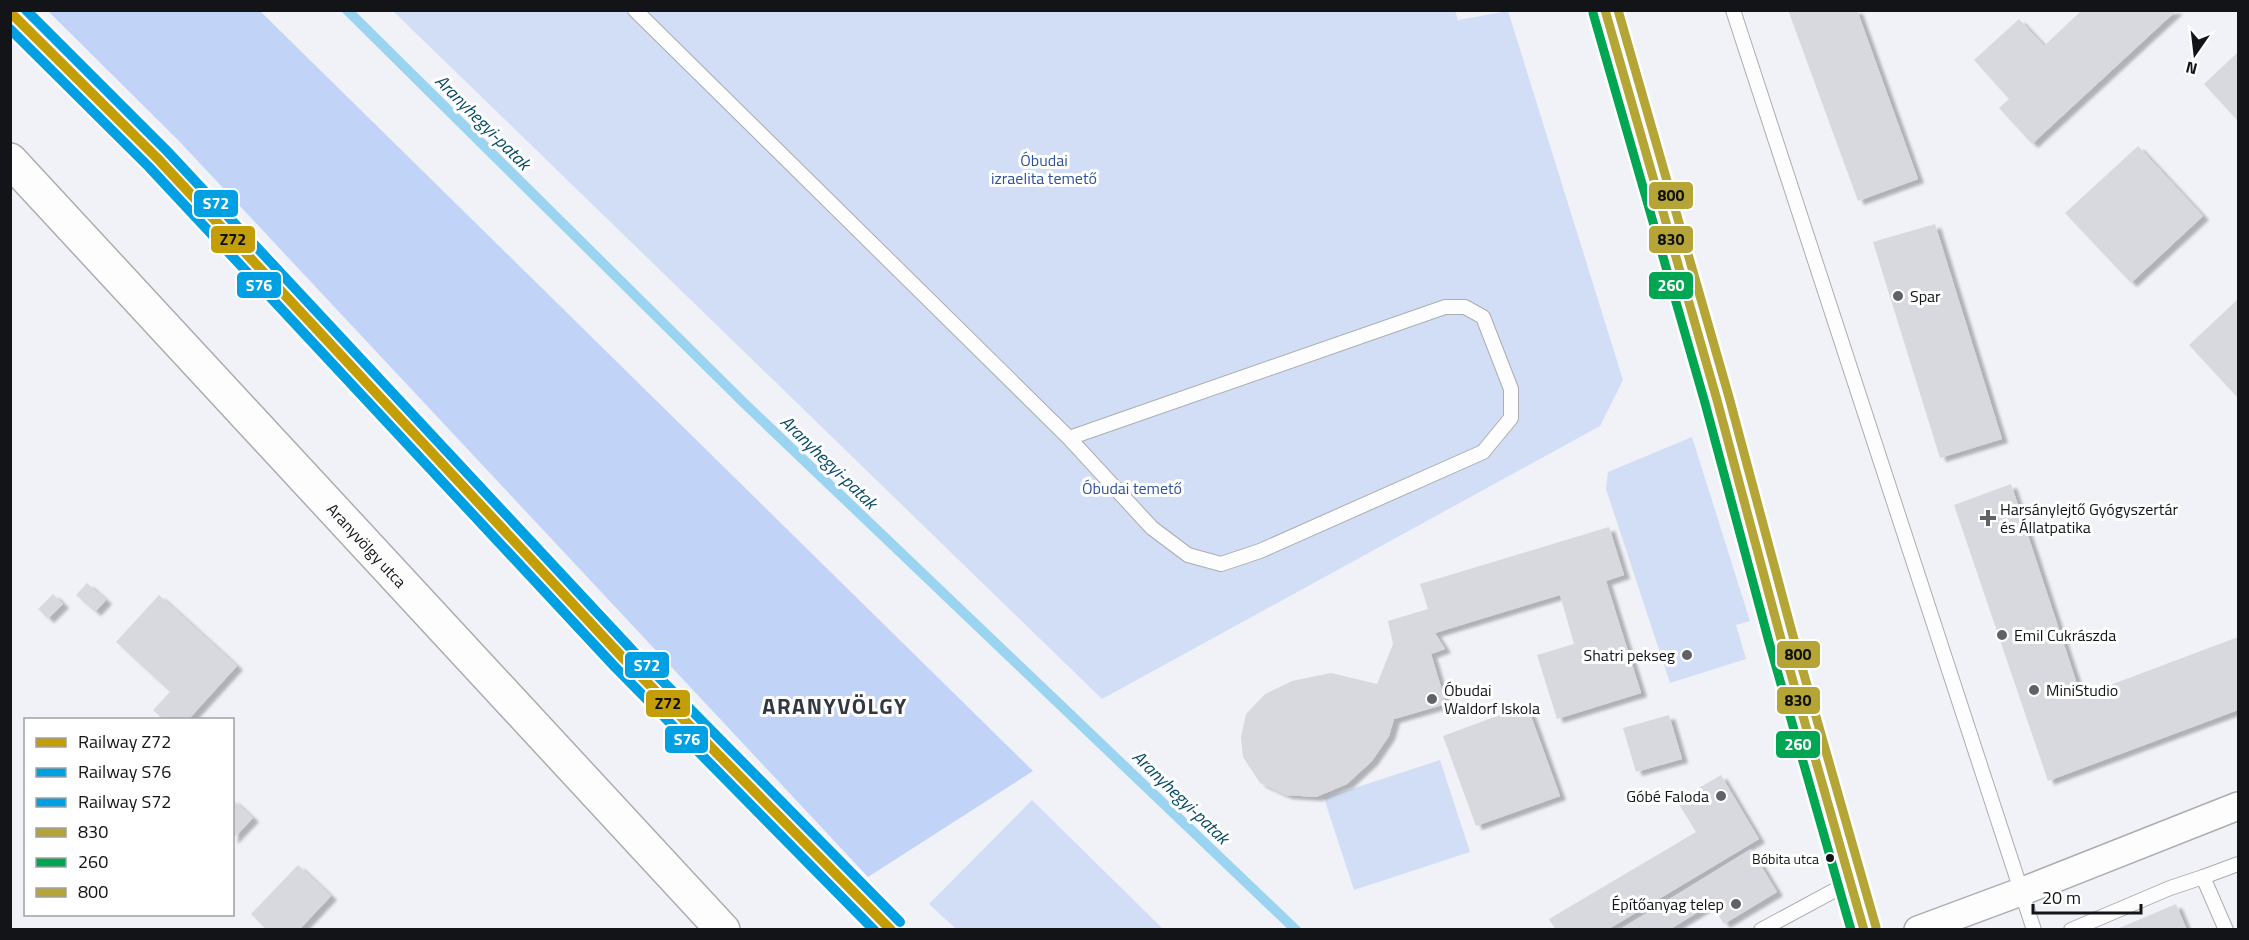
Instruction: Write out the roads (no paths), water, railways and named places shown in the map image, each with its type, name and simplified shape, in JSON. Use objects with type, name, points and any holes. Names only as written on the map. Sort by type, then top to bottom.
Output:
[{"type":"main road","points":[[1605,10],[1718,400],[1781,639],[1864,930]]},
{"type":"street","name":"Aranyvölgy utca","points":[[10,160],[723,930]]},
{"type":"street","points":[[1918,930],[2238,806]]},
{"type":"lane","points":[[635,10],[1069,438],[1152,528],[1188,555],[1221,564],[1260,551],[1483,452],[1511,418],[1511,389],[1483,317],[1465,307],[1445,308],[1069,438]]},
{"type":"lane","points":[[1734,10],[2034,930]]},
{"type":"lane","points":[[2071,930],[2170,888],[2238,864]]},
{"type":"lane","points":[[2203,877],[2226,930]]},
{"type":"lane","points":[[1761,930],[1851,882]]},
{"type":"waterway","name":"Aranyhegyi-patak","points":[[347,10],[745,404],[1296,930]]},
{"type":"rail line","name":"S72","points":[[26,10],[167,151],[633,651],[900,922]]},
{"type":"rail line","name":"Z72","points":[[10,12],[158,159],[624,659],[891,930]]},
{"type":"rail line","name":"S76","points":[[10,29],[149,167],[615,667],[874,930]]},
{"type":"place","name":"Spar","points":[[1898,296]]},
{"type":"place","name":"Harsánylejtő Gyógyszertár és Állatpatika","points":[[1988,518]]},
{"type":"place","name":"Emil Cukrászda","points":[[2002,635]]},
{"type":"place","name":"Shatri pekseg","points":[[1687,655]]},
{"type":"place","name":"MiniStudio","points":[[2034,690]]},
{"type":"place","name":"Óbudai Waldorf Iskola","points":[[1432,699]]},
{"type":"place","name":"Góbé Faloda","points":[[1721,796]]},
{"type":"place","name":"Bóbita utca","points":[[1830,858]]},
{"type":"place","name":"Építőanyag telep","points":[[1736,904]]},
{"type":"district","name":"ARANYVÖLGY","points":[[835,706]]},
{"type":"park label","name":"Óbudai izraelita temető","points":[[1044,169]]},
{"type":"park label","name":"Óbudai temető","points":[[1132,488]]}]
